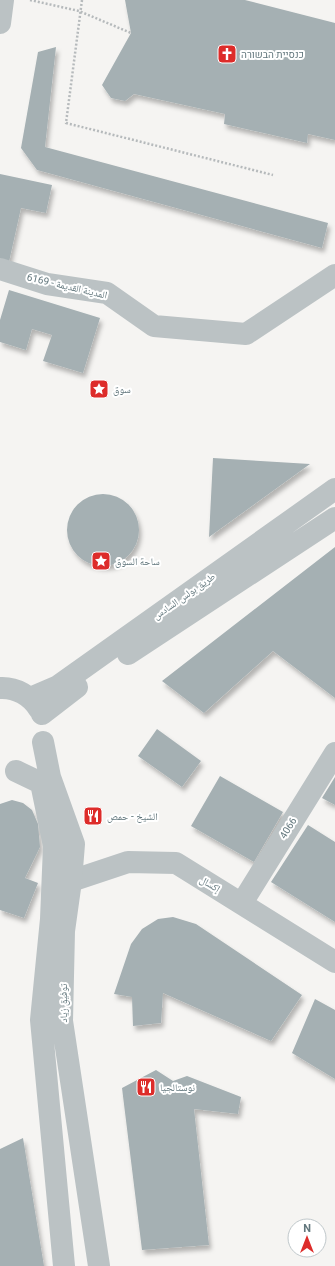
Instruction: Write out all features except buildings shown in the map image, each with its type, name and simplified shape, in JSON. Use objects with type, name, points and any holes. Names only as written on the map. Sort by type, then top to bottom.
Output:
[{"type":"street","points":[[0,23],[3,0]]},
{"type":"street","name":"المدينة القديمة - 6169","points":[[0,269],[47,284],[107,294],[154,326],[246,334],[335,275]]},
{"type":"street","name":"طريق بولس السادس","points":[[36,706],[58,686],[335,489]]},
{"type":"street","name":"طريق بولس السادس","points":[[36,706],[65,695],[335,518]]},
{"type":"street","points":[[0,688],[18,690],[36,706]]},
{"type":"street","name":"توفيق زياد","points":[[36,706],[45,728],[44,742],[50,777],[74,844],[72,881],[64,931],[62,1021],[99,1266]]},
{"type":"street","points":[[8,772],[33,760],[40,752],[44,742]]},
{"type":"street","name":"4066","points":[[242,903],[335,754]]},
{"type":"street","name":"توفيق زياد","points":[[8,772],[41,783],[54,846],[51,919],[41,1020],[64,1266]]},
{"type":"street","name":"إكسال","points":[[72,881],[128,862],[176,863],[335,962]]},
{"type":"path","points":[[30,0],[79,11],[130,33]]},
{"type":"path","points":[[82,0],[79,11],[66,123],[273,175]]},
{"type":"place","name":"כנסיית הבשורה","points":[[227,54]]},
{"type":"place","name":"سوق","points":[[99,389]]},
{"type":"place","name":"ساحة السوق","points":[[101,561]]},
{"type":"place","name":"الشيخ - حمص","points":[[93,816]]},
{"type":"place","name":"نوستالجيا","points":[[146,1087]]}]
